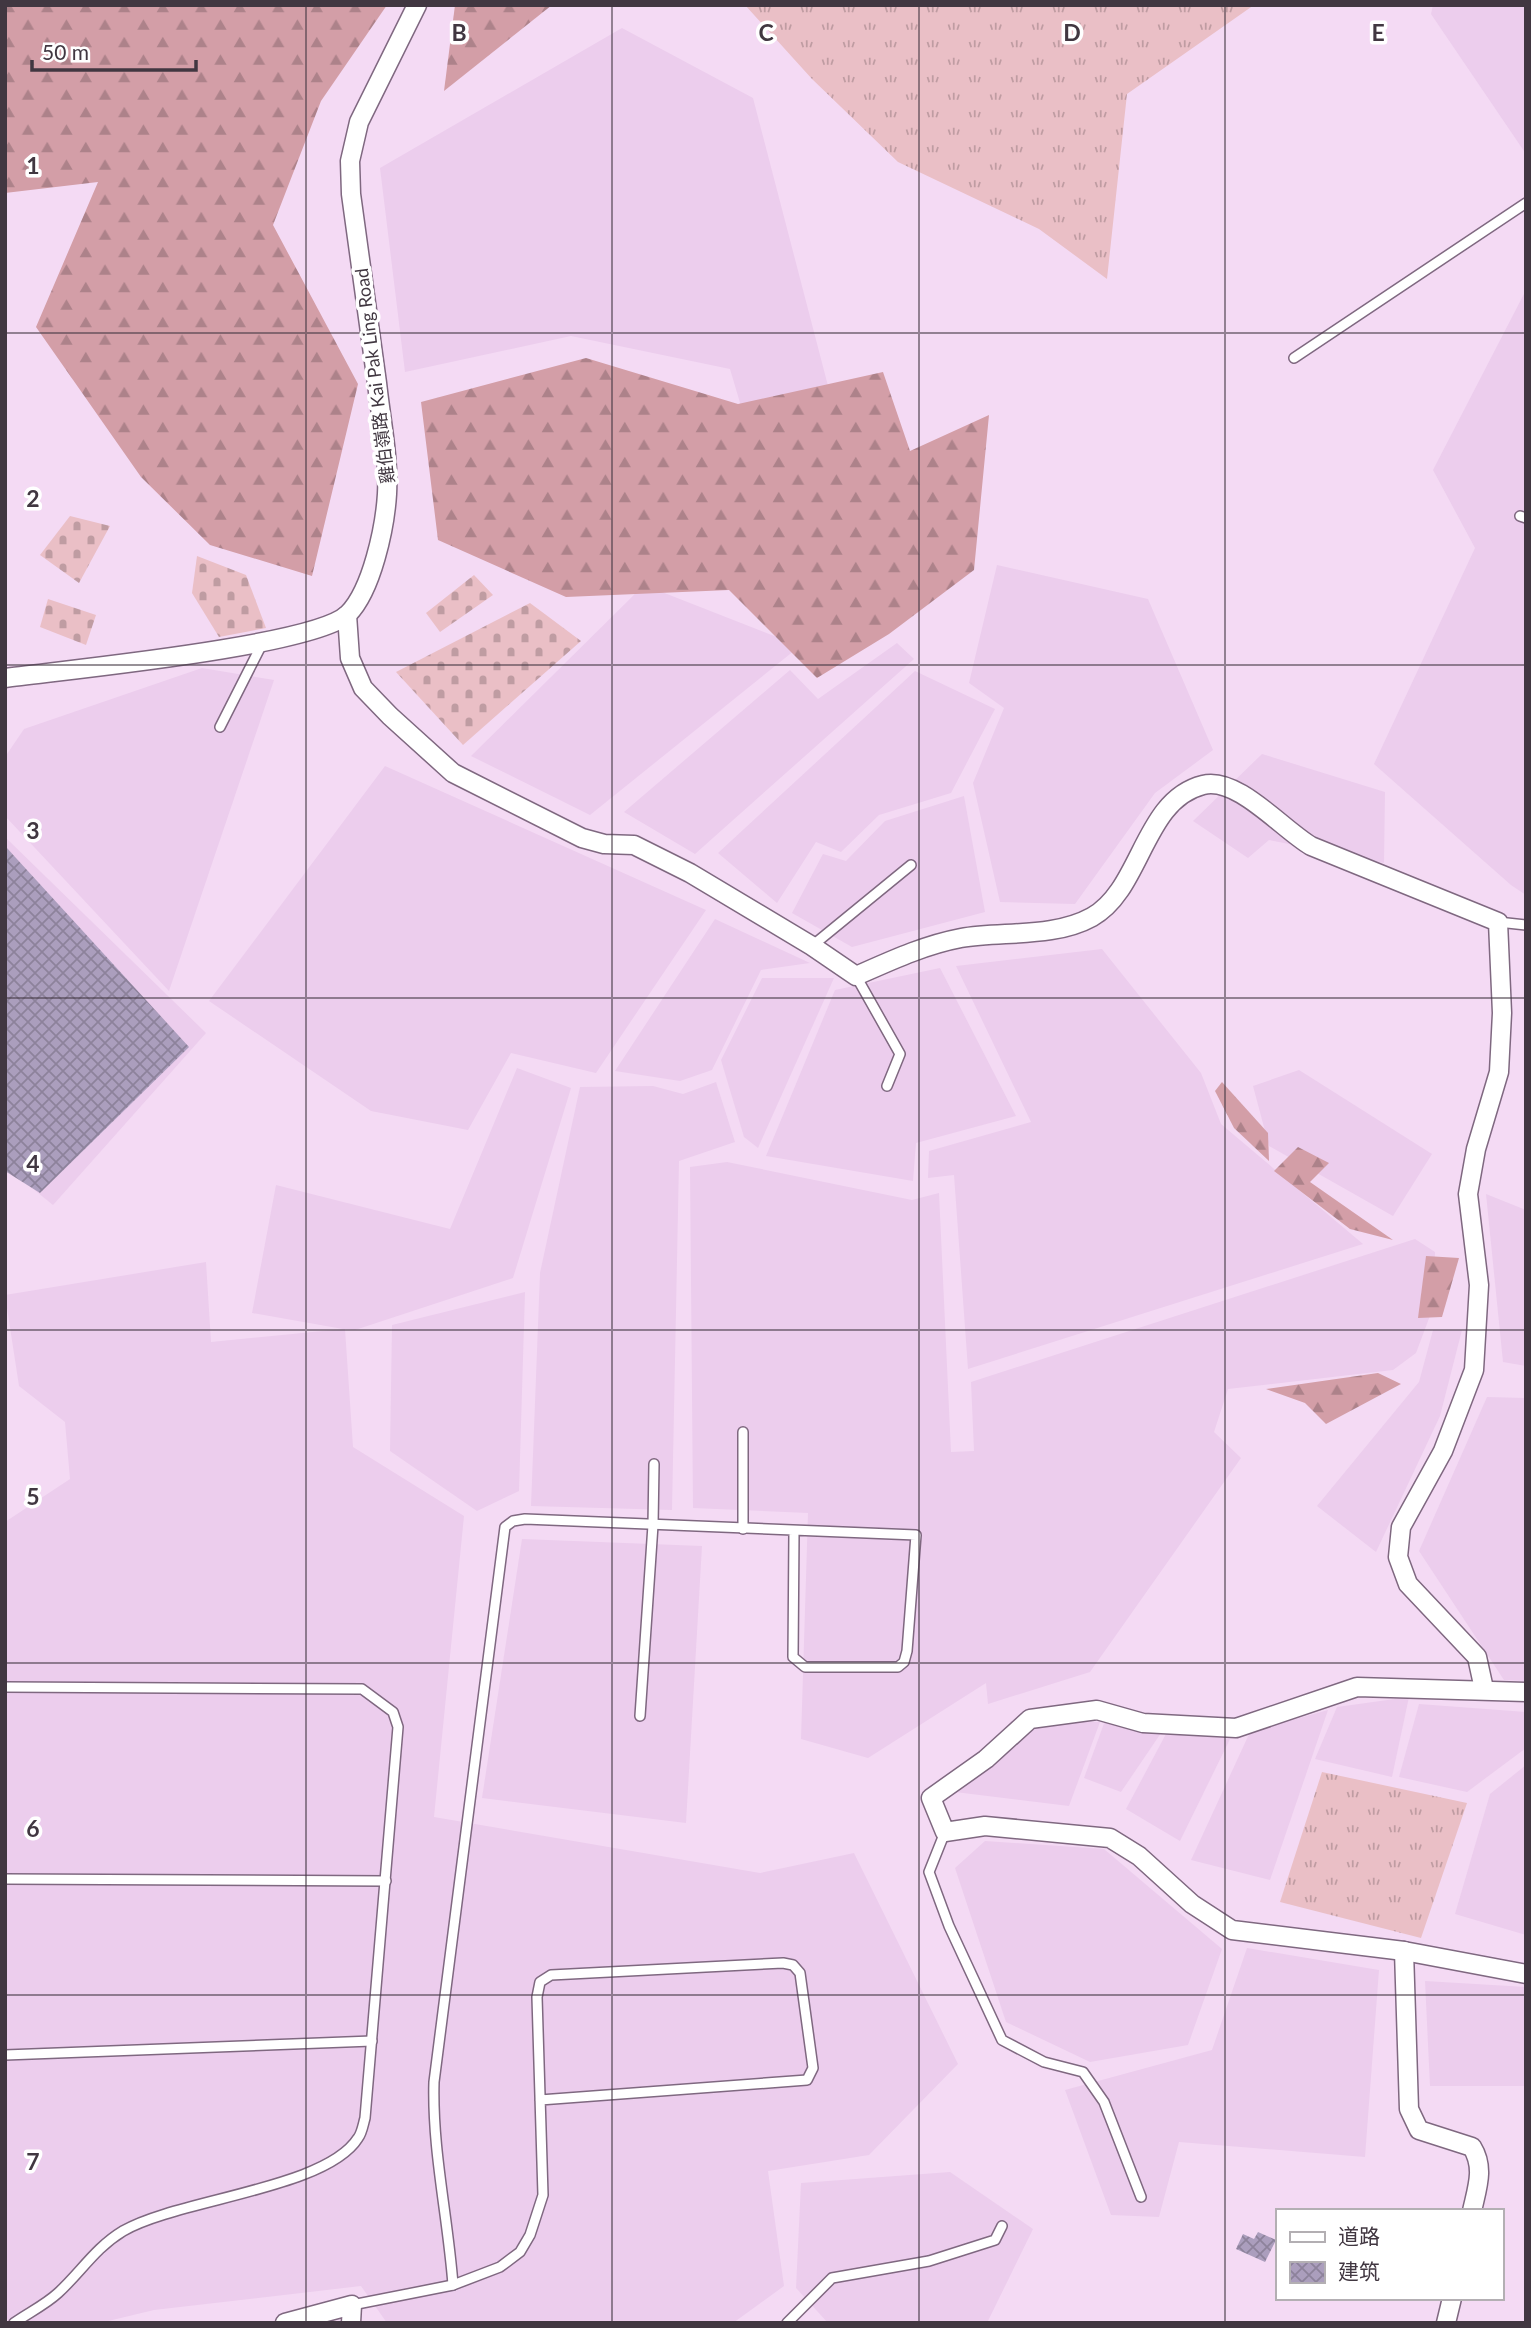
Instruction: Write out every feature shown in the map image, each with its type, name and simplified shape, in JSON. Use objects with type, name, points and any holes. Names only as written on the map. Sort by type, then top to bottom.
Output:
[{"type":"street","name":"雞伯嶺路 Kai Pak Ling Road","points":[[347,615],[363,590],[373,565],[387,493],[385,440],[351,194],[350,161],[359,122],[417,5]]},
{"type":"street","points":[[5,677],[262,643],[322,626],[347,615],[350,657],[363,688],[453,773],[582,838],[604,844],[634,845],[690,873],[812,946],[856,976],[912,951],[961,939],[1045,930],[1090,918],[1110,906],[1166,812],[1189,791],[1204,784],[1232,787],[1311,846],[1498,922],[1502,1013],[1499,1072],[1476,1149],[1468,1194],[1479,1285],[1474,1370],[1443,1451],[1401,1527],[1398,1557],[1408,1584],[1477,1657],[1484,1689]]},
{"type":"street","points":[[1526,1692],[1357,1687],[1236,1728],[1143,1723],[1097,1710],[1030,1719],[986,1759],[931,1798],[945,1832],[985,1826],[1110,1838],[1139,1856],[1192,1904],[1232,1930],[1404,1951],[1526,1974]]},
{"type":"street","points":[[1404,1951],[1409,2109],[1419,2130],[1472,2147],[1478,2157],[1480,2176],[1472,2209]]},
{"type":"street","points":[[1446,2323],[1452,2300]]},
{"type":"street","points":[[285,2323],[351,2314]]},
{"type":"lane","points":[[1294,358],[1526,203]]},
{"type":"lane","points":[[220,727],[262,643]]},
{"type":"lane","points":[[812,946],[911,865]]},
{"type":"lane","points":[[1498,922],[1526,925]]},
{"type":"lane","points":[[856,976],[900,1054],[887,1086]]},
{"type":"lane","points":[[743,1433],[743,1529]]},
{"type":"lane","points":[[640,1716],[653,1525],[654,1464]]},
{"type":"lane","points":[[453,2285],[449,2226],[433,2125],[434,2082],[506,1527],[513,1521],[525,1519],[916,1535],[907,1651],[904,1662],[898,1667],[805,1667],[797,1664],[793,1657],[794,1532]]},
{"type":"lane","points":[[5,1687],[362,1689],[393,1712],[398,1727],[365,2118],[359,2137],[349,2149],[312,2171],[164,2215],[125,2230],[96,2249],[58,2294],[14,2323]]},
{"type":"lane","points":[[945,1832],[929,1872],[949,1926],[1002,2040],[1044,2062],[1083,2072],[1104,2102],[1141,2197]]},
{"type":"lane","points":[[5,1880],[386,1881]]},
{"type":"lane","points":[[351,2314],[453,2285],[500,2267],[520,2252],[530,2235],[543,2195],[540,2100],[537,1997],[540,1982],[551,1975],[783,1963],[793,1965],[800,1973],[813,2068],[807,2080],[540,2100]]},
{"type":"lane","points":[[5,2055],[372,2040]]},
{"type":"lane","points":[[787,2323],[832,2278],[859,2271],[916,2264],[971,2249],[995,2240],[1002,2225]]},
{"type":"shaded area","points":[[1433,5],[1526,5],[1526,154],[1431,14]]},
{"type":"shaded area","points":[[622,28],[753,98],[833,405],[746,423],[730,369],[571,336],[405,372],[380,168]]},
{"type":"shaded area","points":[[1526,290],[1526,895],[1511,885],[1374,764],[1475,548],[1433,470]]},
{"type":"shaded area","points":[[997,565],[1148,599],[1213,750],[1155,793],[1075,904],[1000,902],[973,783],[1004,708],[969,683]]},
{"type":"shaded area","points":[[644,585],[800,646],[590,815],[471,756]]},
{"type":"shaded area","points":[[897,643],[914,659],[695,854],[624,812],[790,670],[818,699]]},
{"type":"shaded area","points":[[202,668],[274,680],[169,991],[5,816],[5,757],[24,729]]},
{"type":"shaded area","points":[[915,671],[995,709],[951,793],[879,815],[841,852],[816,842],[777,903],[718,853]]},
{"type":"shaded area","points":[[1262,754],[1385,792],[1384,863],[1269,840],[1248,858],[1193,821]]},
{"type":"shaded area","points":[[385,766],[706,910],[596,1073],[511,1053],[468,1130],[371,1111],[209,1001]]},
{"type":"shaded area","points":[[964,796],[985,912],[852,947],[792,913],[823,854],[846,861],[885,821]]},
{"type":"shaded area","points":[[5,837],[206,1033],[53,1205],[5,1166]]},
{"type":"shaded area","points":[[715,919],[810,963],[761,970],[712,1070],[680,1081],[615,1071]]},
{"type":"shaded area","points":[[1102,949],[1201,1073],[1221,1124],[1363,1244],[968,1369],[954,1175],[928,1178],[929,1151],[1031,1122],[956,966]]},
{"type":"shaded area","points":[[940,968],[1016,1116],[916,1143],[913,1181],[766,1156],[835,990]]},
{"type":"shaded area","points":[[762,978],[834,978],[758,1148],[744,1137],[721,1060]]},
{"type":"shaded area","points":[[517,1068],[571,1088],[513,1278],[355,1330],[345,1329],[353,1447],[464,1516],[434,1817],[760,1873],[854,1853],[958,2064],[869,2155],[768,2171],[784,2286],[733,2323],[387,2323],[361,2286],[154,2310],[100,2323],[10,2323],[5,2315],[5,1522],[70,1479],[65,1422],[19,1386],[5,1295],[206,1262],[211,1342],[343,1329],[252,1313],[276,1185],[450,1229]]},
{"type":"shaded area","points":[[1299,1070],[1432,1154],[1393,1216],[1269,1146],[1253,1086]]},
{"type":"shaded area","points":[[716,1082],[735,1142],[679,1161],[672,1510],[531,1506],[540,1273],[580,1087],[653,1086],[683,1094]]},
{"type":"shaded area","points":[[727,1162],[912,1200],[939,1193],[951,1452],[974,1451],[971,1382],[1415,1239],[1435,1252],[1434,1305],[1416,1353],[1393,1370],[1228,1389],[1214,1432],[1241,1458],[1090,1672],[988,1704],[986,1683],[868,1758],[801,1739],[808,1513],[693,1508],[690,1167]]},
{"type":"shaded area","points":[[1486,1194],[1526,1210],[1526,1366],[1503,1362]]},
{"type":"shaded area","points":[[525,1292],[519,1491],[477,1511],[390,1451],[392,1325]]},
{"type":"shaded area","points":[[1433,1330],[1462,1330],[1440,1416],[1376,1552],[1317,1506],[1419,1382]]},
{"type":"shaded area","points":[[1487,1397],[1526,1398],[1526,1681],[1504,1680],[1419,1551]]},
{"type":"shaded area","points":[[522,1539],[702,1546],[686,1823],[482,1798]]},
{"type":"shaded area","points":[[1409,1697],[1392,1777],[1315,1759],[1337,1707]]},
{"type":"shaded area","points":[[1419,1704],[1526,1712],[1526,1748],[1467,1792],[1399,1777]]},
{"type":"shaded area","points":[[1328,1710],[1270,1880],[1191,1860],[1250,1732]]},
{"type":"shaded area","points":[[1106,1718],[1161,1733],[1121,1792],[1084,1778]]},
{"type":"shaded area","points":[[1011,1721],[1100,1722],[1069,1806],[955,1792]]},
{"type":"shaded area","points":[[1167,1732],[1230,1739],[1180,1841],[1126,1809]]},
{"type":"shaded area","points":[[1526,1765],[1526,1935],[1455,1914],[1490,1794]]},
{"type":"shaded area","points":[[985,1841],[1104,1849],[1222,1949],[1188,2045],[1090,2062],[1006,2022],[955,1868]]},
{"type":"shaded area","points":[[1247,1948],[1379,1970],[1365,2157],[1179,2142],[1159,2217],[1111,2215],[1065,2090],[1212,2050]]},
{"type":"shaded area","points":[[1425,1981],[1526,1987],[1526,2086],[1430,2086]]},
{"type":"shaded area","points":[[950,2172],[1033,2229],[987,2323],[828,2323],[796,2288],[801,2183]]},
{"type":"green space","points":[[5,5],[387,5],[321,101],[273,225],[358,384],[312,576],[210,545],[141,477],[36,327],[98,182],[5,193]]},
{"type":"green space","points":[[455,5],[552,5],[444,91]]},
{"type":"green space","points":[[745,5],[1254,5],[1127,94],[1107,279],[1039,229],[898,162],[812,79]]},
{"type":"green space","points":[[586,358],[738,404],[883,372],[910,451],[989,415],[974,570],[889,634],[817,678],[729,590],[566,597],[438,540],[421,402]]},
{"type":"green space","points":[[70,516],[110,526],[79,583],[40,555]]},
{"type":"green space","points":[[197,556],[246,575],[266,628],[219,637],[192,593]]},
{"type":"green space","points":[[474,575],[493,595],[440,632],[426,613]]},
{"type":"green space","points":[[48,599],[96,615],[86,645],[40,627]]},
{"type":"green space","points":[[530,603],[581,641],[463,745],[396,672]]},
{"type":"green space","points":[[1222,1082],[1268,1133],[1269,1161],[1234,1128],[1215,1091]]},
{"type":"green space","points":[[1298,1147],[1329,1163],[1310,1182],[1393,1240],[1350,1229],[1274,1171]]},
{"type":"green space","points":[[1426,1256],[1459,1258],[1442,1317],[1418,1318]]},
{"type":"green space","points":[[1378,1373],[1401,1384],[1326,1424],[1305,1403],[1266,1389]]},
{"type":"green space","points":[[1322,1772],[1467,1803],[1421,1938],[1280,1902]]},
{"type":"building","points":[[5,846],[189,1047],[40,1193],[5,1171]]},
{"type":"building","points":[[1258,2232],[1276,2240],[1265,2262],[1236,2249],[1243,2234],[1254,2239]]}]
